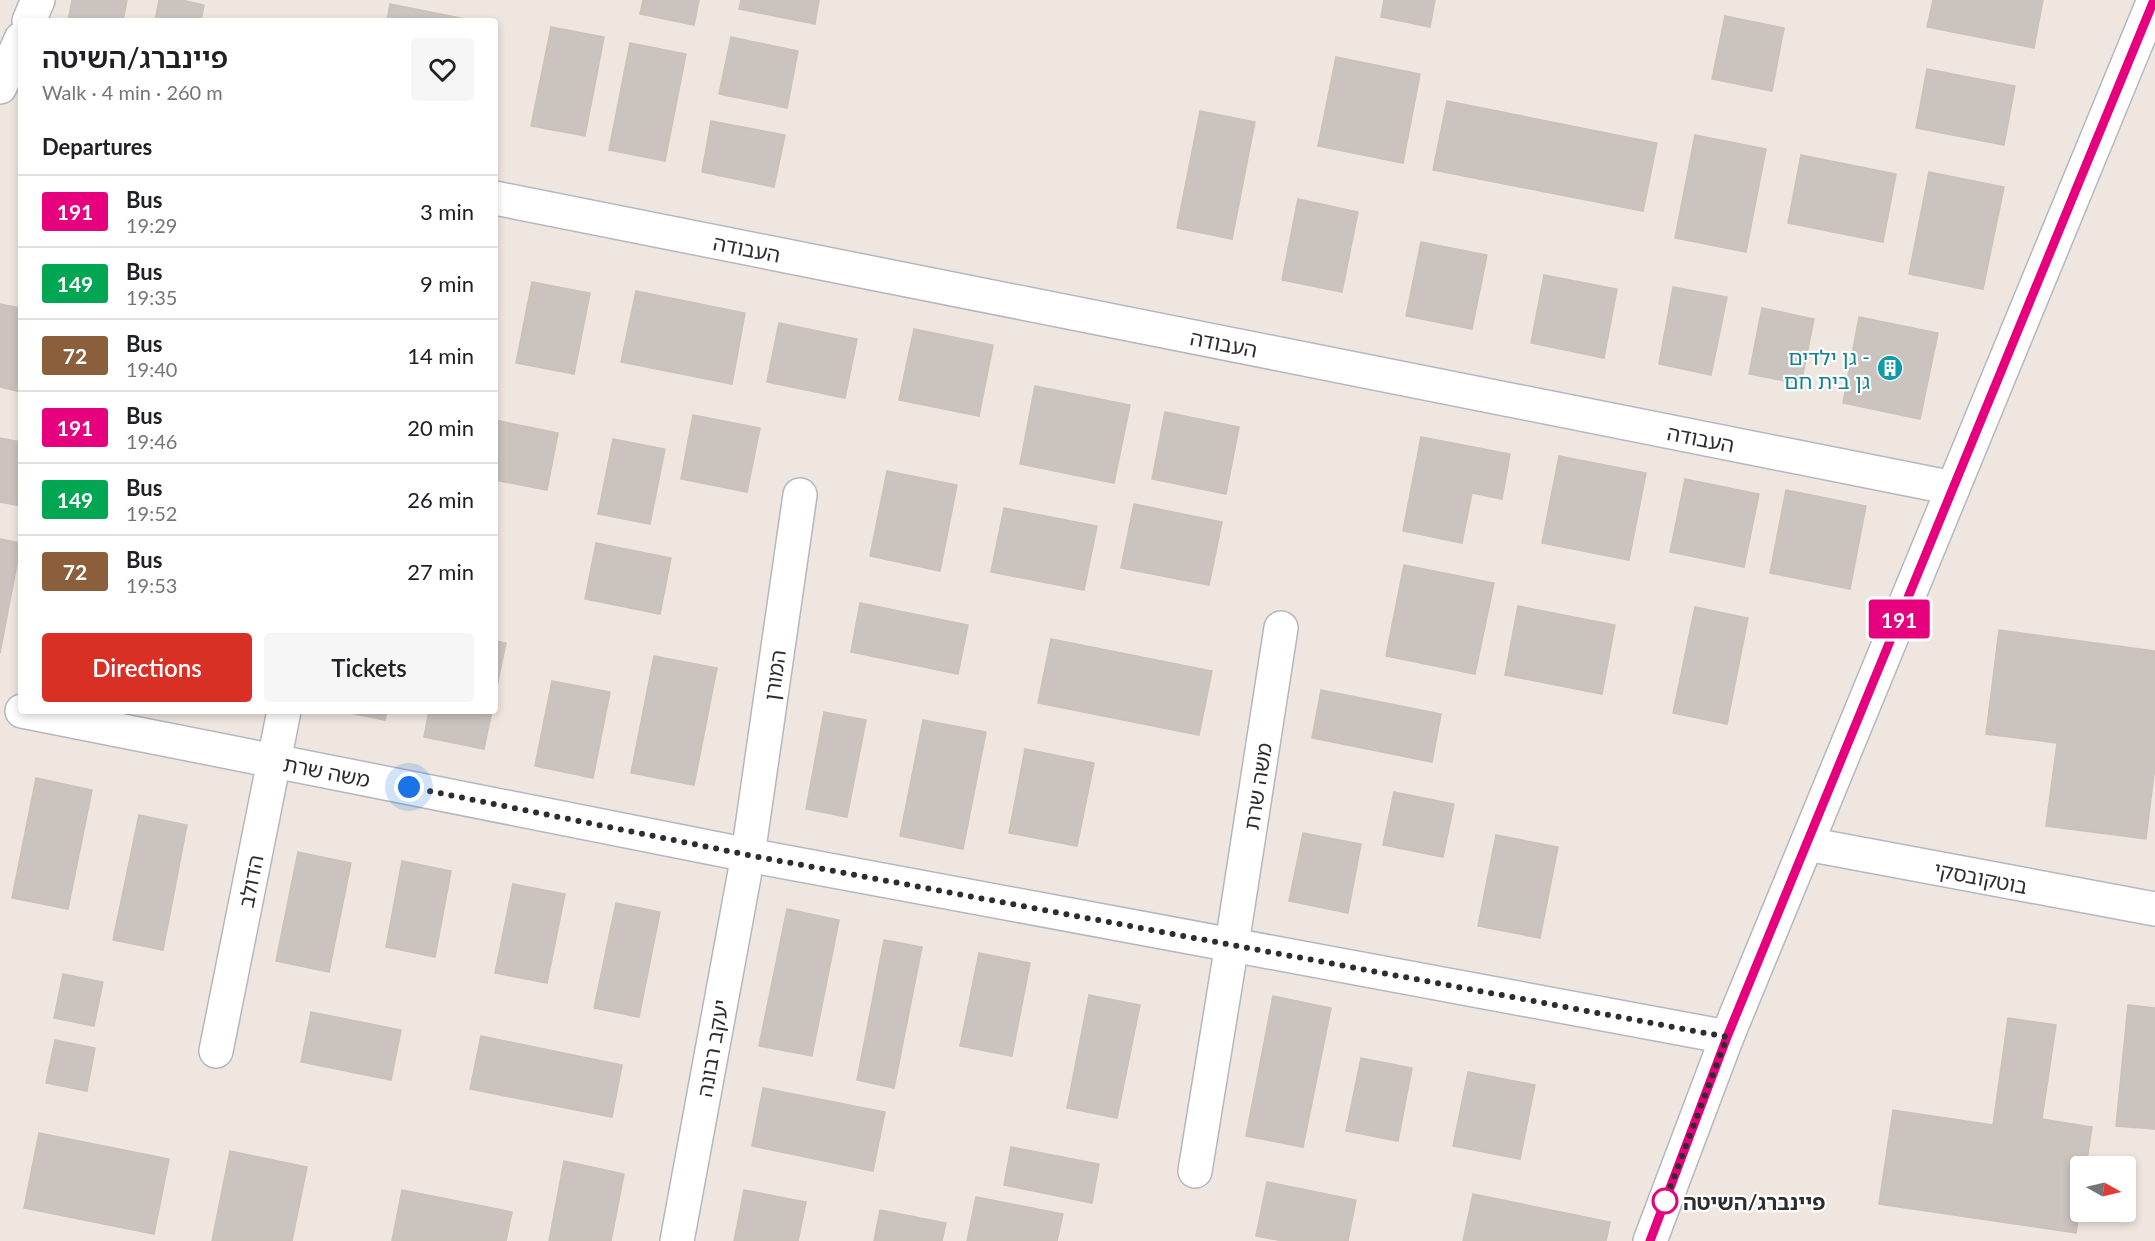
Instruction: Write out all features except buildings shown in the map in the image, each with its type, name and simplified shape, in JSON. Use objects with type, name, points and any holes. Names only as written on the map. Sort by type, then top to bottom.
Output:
[{"type":"street","points":[[30,18],[38,0]]},
{"type":"street","points":[[1650,1241],[1727,1037],[1953,488],[2148,32],[2154,0]]},
{"type":"street","points":[[0,87],[18,46]]},
{"type":"street","points":[[0,100],[18,103]]},
{"type":"street","name":"העבודה","points":[[498,199],[1953,488]]},
{"type":"street","name":"המורן","points":[[748,855],[800,495]]},
{"type":"street","name":"משה שרת","points":[[1195,1171],[1281,628]]},
{"type":"street","name":"משה שרת","points":[[0,707],[18,710]]},
{"type":"street","name":"משה שרת","points":[[37,714],[748,855],[1727,1037]]},
{"type":"street","name":"הדולב","points":[[216,1051],[283,714]]},
{"type":"street","name":"בוטקובסקי","points":[[1807,844],[2155,909]]},
{"type":"street","name":"יעקב רבונה","points":[[677,1241],[748,855]]},
{"type":"bus line","name":"191","points":[[1650,1241],[1727,1037],[2154,0]]},
{"type":"place","name":"גן ילדים - גן בית חם","points":[[1890,368]]},
{"type":"place","name":"פיינברג/השיטה","points":[[1665,1201]]},
{"type":"route","points":[[409,787],[748,855],[1727,1037],[1665,1201]]}]
